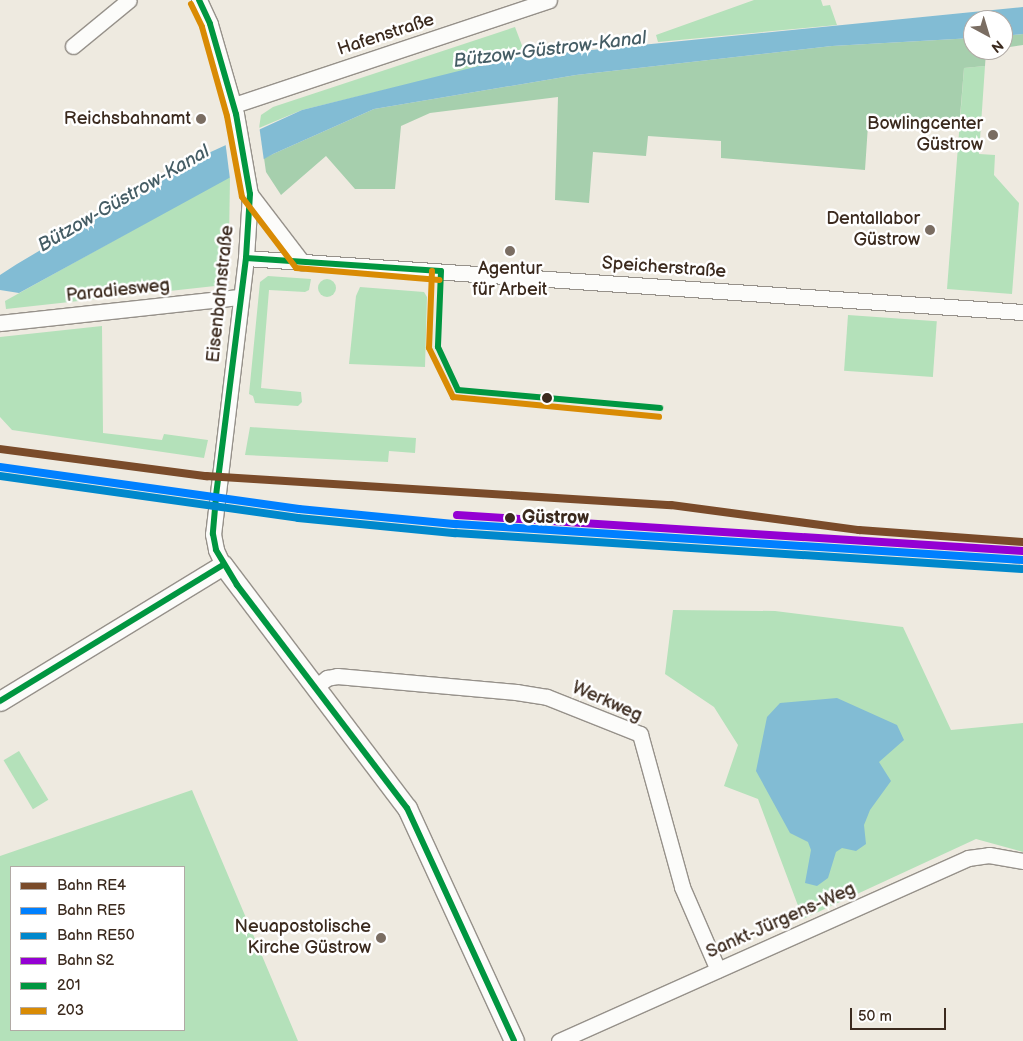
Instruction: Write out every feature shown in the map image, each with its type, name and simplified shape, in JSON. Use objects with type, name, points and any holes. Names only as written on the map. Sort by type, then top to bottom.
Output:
[{"type":"main road","points":[[0,701],[223,565],[317,686],[407,808],[435,864],[514,1041]]},
{"type":"street","points":[[73,46],[129,0]]},
{"type":"street","name":"Eisenbahnstraße","points":[[199,0],[210,24],[234,105],[249,187],[246,258],[213,534],[216,550],[223,565]]},
{"type":"street","name":"Hafenstraße","points":[[234,105],[550,0]]},
{"type":"street","points":[[249,187],[302,262]]},
{"type":"street","name":"Speicherstraße","points":[[246,258],[1023,312]]},
{"type":"street","name":"Paradiesweg","points":[[0,323],[241,297]]},
{"type":"street","name":"Werkweg","points":[[317,686],[327,678],[337,676],[524,693],[547,697],[640,734],[682,887],[718,970]]},
{"type":"street","name":"Sankt-Jürgens-Weg","points":[[559,1041],[968,858],[989,854],[1023,861]]},
{"type":"green space","points":[[754,0],[821,0],[823,6],[830,5],[837,25],[658,42],[656,35]]},
{"type":"green space","points":[[515,27],[526,56],[302,110],[259,128],[261,115],[273,107]]},
{"type":"green space","points":[[1023,34],[1023,45],[1013,46],[1013,35]]},
{"type":"green space","points":[[963,39],[963,60],[985,60],[985,66],[964,68],[959,129],[868,125],[865,170],[721,158],[721,141],[648,136],[646,156],[593,152],[589,203],[555,200],[558,97],[430,113],[401,126],[395,189],[355,189],[326,156],[281,195],[266,172],[264,158],[374,109],[576,75],[832,46]]},
{"type":"green space","points":[[985,66],[979,154],[995,155],[994,175],[1019,203],[1012,294],[947,289],[964,68]]},
{"type":"green space","points":[[230,176],[229,241],[224,285],[6,309],[5,301]]},
{"type":"green space","points":[[268,276],[311,279],[309,290],[305,292],[269,290],[261,388],[301,392],[302,402],[298,406],[255,403],[253,396],[249,394],[260,282]]},
{"type":"green space","points":[[327,279],[333,282],[336,288],[333,294],[327,297],[321,294],[318,288],[321,282]]},
{"type":"green space","points":[[360,287],[424,292],[427,297],[425,367],[349,364],[356,296]]},
{"type":"green space","points":[[848,315],[937,321],[933,377],[844,371]]},
{"type":"green space","points":[[102,326],[103,433],[162,440],[164,434],[208,440],[204,458],[12,430],[0,417],[0,337]]},
{"type":"green space","points":[[250,427],[416,438],[415,453],[389,451],[388,462],[245,455]]},
{"type":"green space","points":[[673,610],[775,611],[903,627],[951,730],[1023,723],[1023,852],[976,839],[803,919],[758,799],[724,786],[738,745],[714,707],[665,674]]},
{"type":"green space","points":[[19,751],[48,800],[33,809],[4,760]]},
{"type":"green space","points":[[192,790],[298,1041],[0,1041],[0,856]]},
{"type":"water","points":[[1023,7],[1023,34],[1013,35],[1013,10],[993,10]]},
{"type":"water","points":[[963,13],[963,39],[832,46],[576,75],[374,109],[273,154],[19,293],[0,290],[0,275],[17,264],[191,161],[302,110],[511,58]]},
{"type":"water","points":[[837,698],[897,725],[904,740],[879,762],[891,781],[870,810],[864,825],[866,844],[856,851],[842,848],[836,852],[828,878],[817,886],[805,883],[811,850],[808,842],[790,833],[756,771],[767,717],[780,703]]},
{"type":"pier","points":[[259,125],[264,161],[230,179],[225,140]]},
{"type":"railway","points":[[989,557],[1023,563]]},
{"type":"rail line","name":"RE4","points":[[0,449],[206,476],[671,505],[859,530],[1023,542]]},
{"type":"rail line","name":"RE5","points":[[0,467],[299,509],[456,524],[1023,560]]},
{"type":"rail line","name":"RE50","points":[[0,476],[298,518],[455,533],[1022,569]]},
{"type":"rail line","name":"S2","points":[[457,515],[1023,551]]},
{"type":"transit line","name":"201","points":[[199,0],[210,24],[236,114],[250,194],[246,258],[216,497],[213,534],[216,550],[237,585],[407,808],[514,1041]]},
{"type":"transit line","name":"203","points":[[191,4],[202,27],[227,116],[242,197],[296,268],[440,280]]},
{"type":"transit line","name":"201","points":[[246,258],[441,271]]},
{"type":"transit line","name":"203","points":[[432,271],[429,348],[453,397],[659,417]]},
{"type":"transit line","name":"201","points":[[441,271],[438,347],[458,390],[660,408]]},
{"type":"transit line","name":"201","points":[[0,701],[223,565]]},
{"type":"place","name":"Reichsbahnamt","points":[[201,119]]},
{"type":"place","name":"Bowlingcenter Güstrow","points":[[993,135]]},
{"type":"place","name":"Dentallabor Güstrow","points":[[930,230]]},
{"type":"place","name":"Agentur für Arbeit","points":[[510,251]]},
{"type":"place","name":"Güstrow","points":[[510,518]]},
{"type":"place","name":"Neuapostolische Kirche Güstrow","points":[[381,938]]},
{"type":"water label","name":"Bützow-Güstrow-Kanal","points":[[550,50]]},
{"type":"water label","name":"Bützow-Güstrow-Kanal","points":[[124,199]]}]
